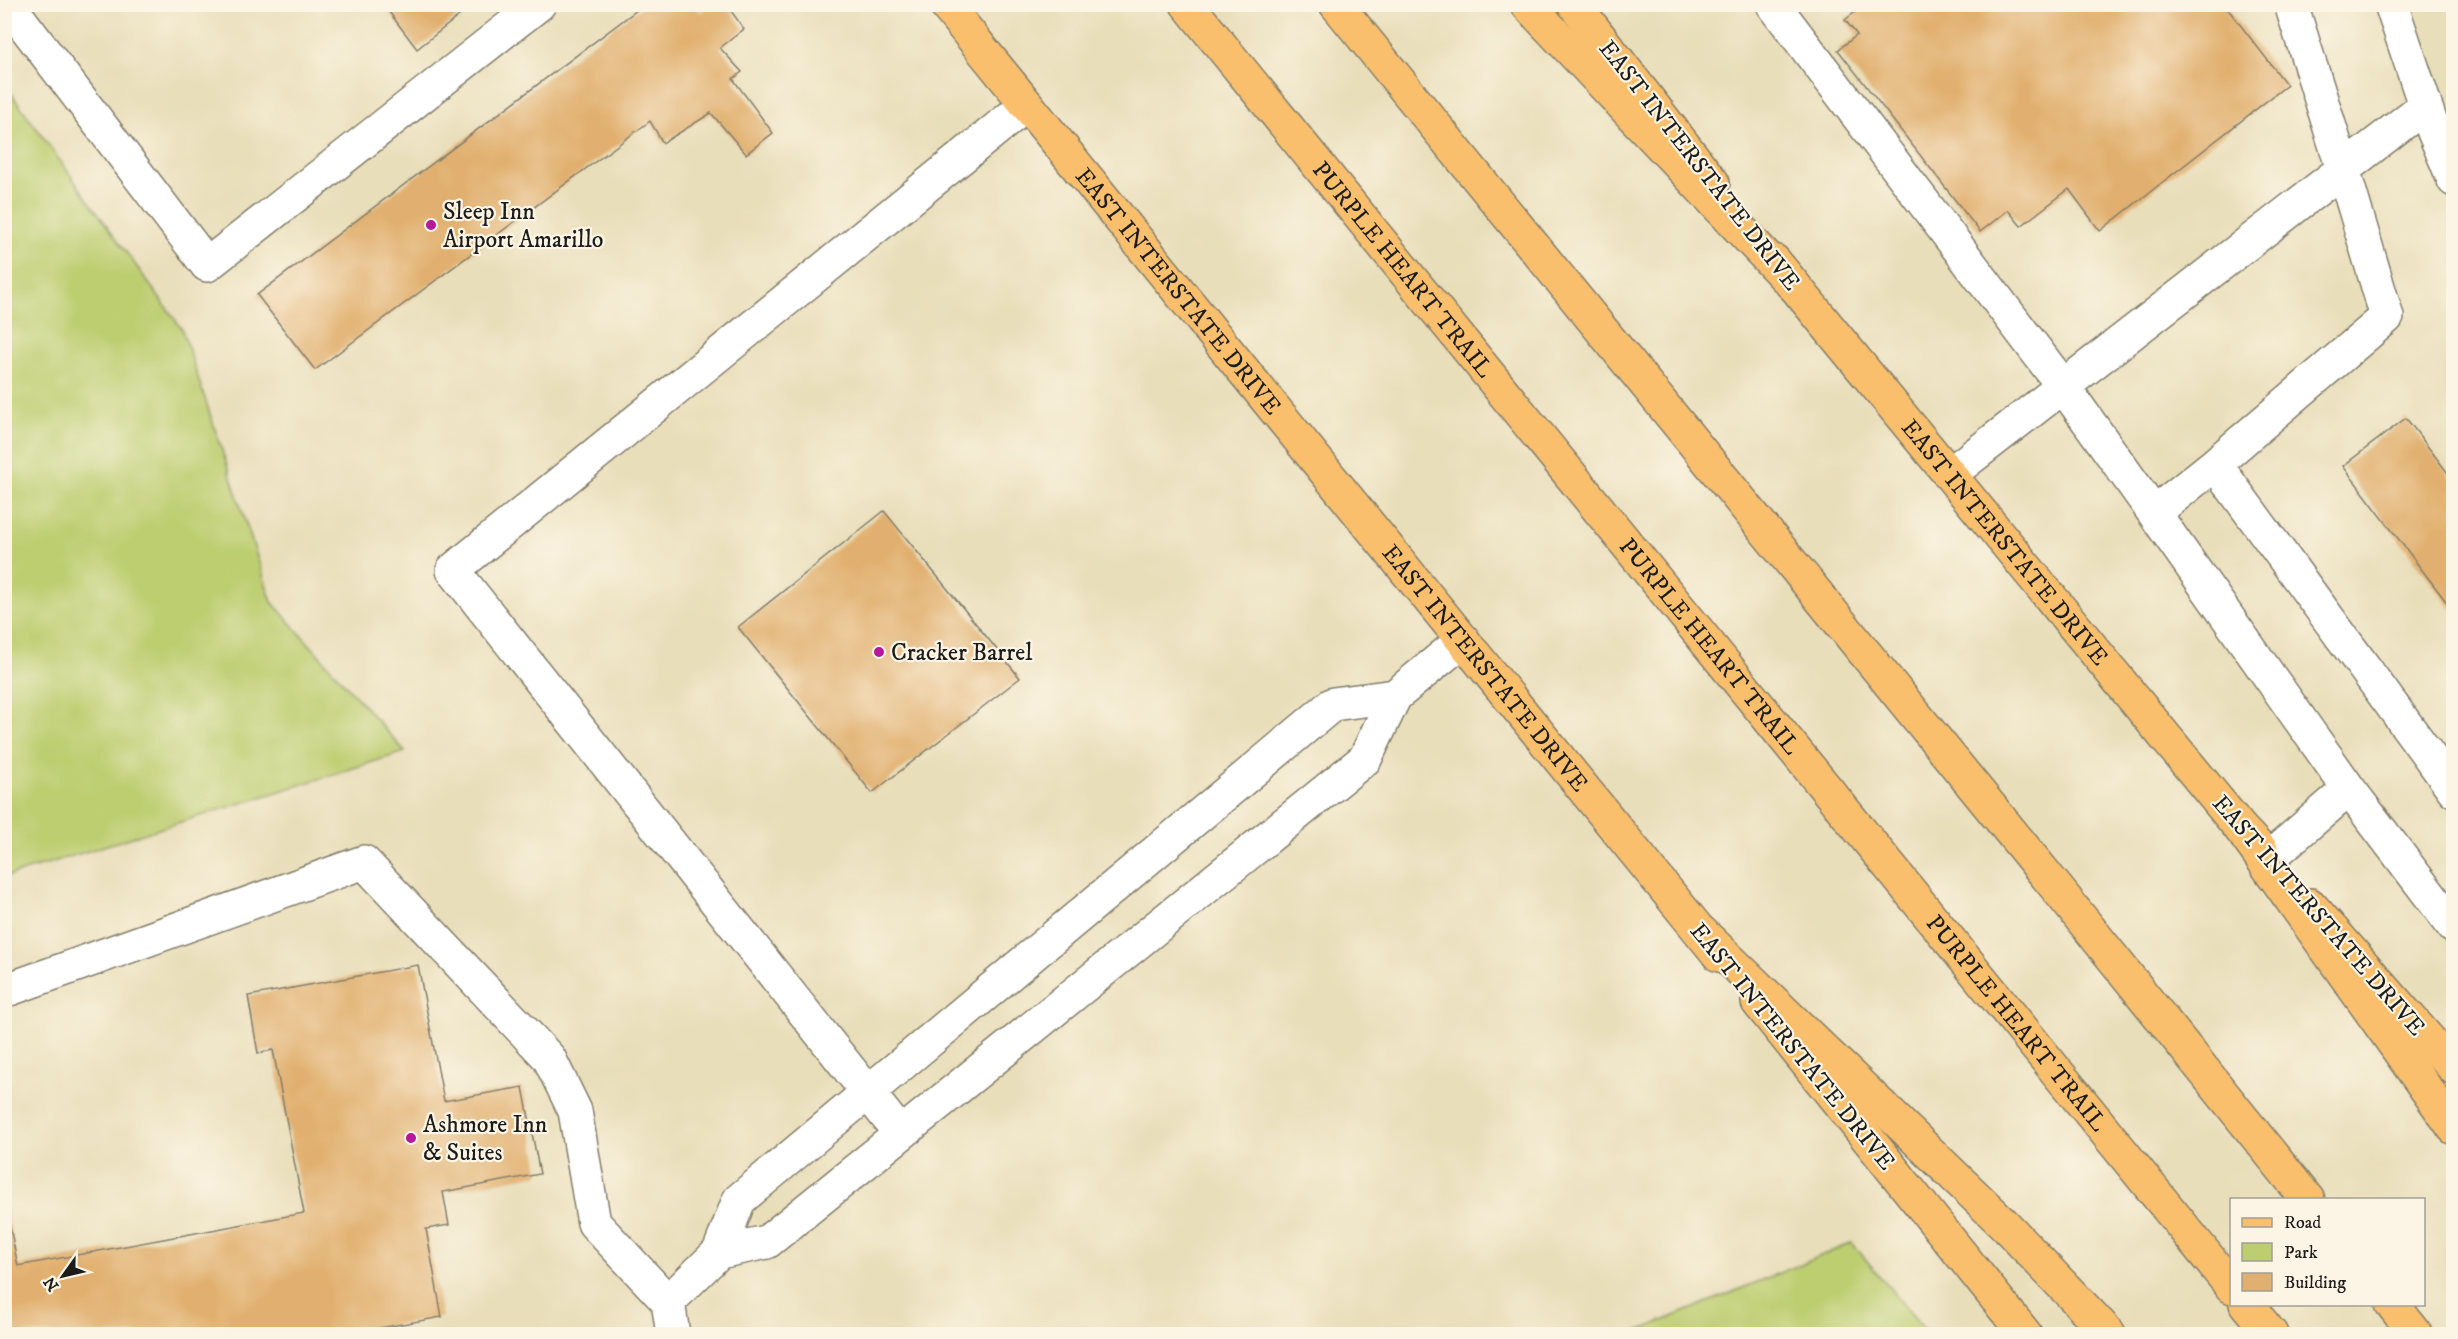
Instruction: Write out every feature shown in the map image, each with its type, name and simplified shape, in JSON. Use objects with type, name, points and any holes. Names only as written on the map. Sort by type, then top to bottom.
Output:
[{"type":"main road","name":"EAST INTERSTATE DRIVE","points":[[945,4],[1701,932],[2025,1335]]},
{"type":"main road","name":"PURPLE HEART TRAIL","points":[[1187,4],[2230,1285]]},
{"type":"main road","points":[[1336,4],[2306,1198]]},
{"type":"main road","points":[[1527,4],[1792,284]]},
{"type":"main road","name":"EAST INTERSTATE DRIVE","points":[[1574,4],[1792,284],[2241,830],[2269,858],[2454,1068]]},
{"type":"main road","points":[[2241,830],[2454,1128]]},
{"type":"main road","points":[[1701,932],[2004,1224],[2109,1335]]},
{"type":"main road","points":[[2247,1306],[2271,1335]]},
{"type":"main road","points":[[2393,1306],[2416,1335]]},
{"type":"street","points":[[8,4],[207,265],[539,4]]},
{"type":"street","points":[[1773,4],[2064,386],[2349,789],[2454,927]]},
{"type":"street","points":[[2154,513],[2215,464],[2387,316],[2291,4]]},
{"type":"street","points":[[2391,4],[2425,106],[2454,180]]},
{"type":"street","points":[[900,1133],[453,570],[1026,105]]},
{"type":"street","points":[[1950,474],[2425,106]]},
{"type":"street","points":[[2215,464],[2454,790]]},
{"type":"street","points":[[719,1252],[767,1242],[1365,759],[1395,696],[1463,640]]},
{"type":"street","points":[[668,1302],[719,1252],[739,1200],[1333,704],[1395,696]]},
{"type":"street","points":[[2269,858],[2349,789]]},
{"type":"street","points":[[4,991],[364,862],[549,1058],[575,1111],[594,1223],[668,1302],[673,1335]]},
{"type":"green space","points":[[5,85],[182,329],[272,602],[405,752],[5,877]]},
{"type":"green space","points":[[1852,1243],[1928,1334],[1631,1334]]},
{"type":"building","points":[[383,4],[474,4],[417,49]]},
{"type":"building","name":"Sleep Inn Airport Amarillo","points":[[645,4],[694,4],[700,12],[709,4],[726,4],[744,29],[720,48],[742,72],[733,79],[773,133],[746,154],[711,113],[663,143],[650,121],[315,370],[257,295]]},
{"type":"building","points":[[1865,4],[2224,4],[2287,85],[2100,231],[2069,189],[2021,226],[2008,210],[1980,232],[1838,50],[1857,35],[1845,20]]},
{"type":"building","points":[[2406,418],[2454,481],[2454,612],[2343,466]]},
{"type":"building","name":"Cracker Barrel","points":[[884,511],[1020,678],[872,793],[738,627]]},
{"type":"building","name":"Ashmore Inn & Suites","points":[[418,965],[444,1101],[523,1087],[540,1174],[443,1192],[449,1225],[426,1229],[442,1317],[346,1334],[4,1334],[4,1198],[18,1266],[304,1213],[273,1050],[258,1053],[248,996]]},
{"type":"place","name":"Sleep Inn Airport Amarillo","points":[[431,225]]},
{"type":"place","name":"Cracker Barrel","points":[[879,652]]},
{"type":"place","name":"Ashmore Inn & Suites","points":[[411,1138]]}]
